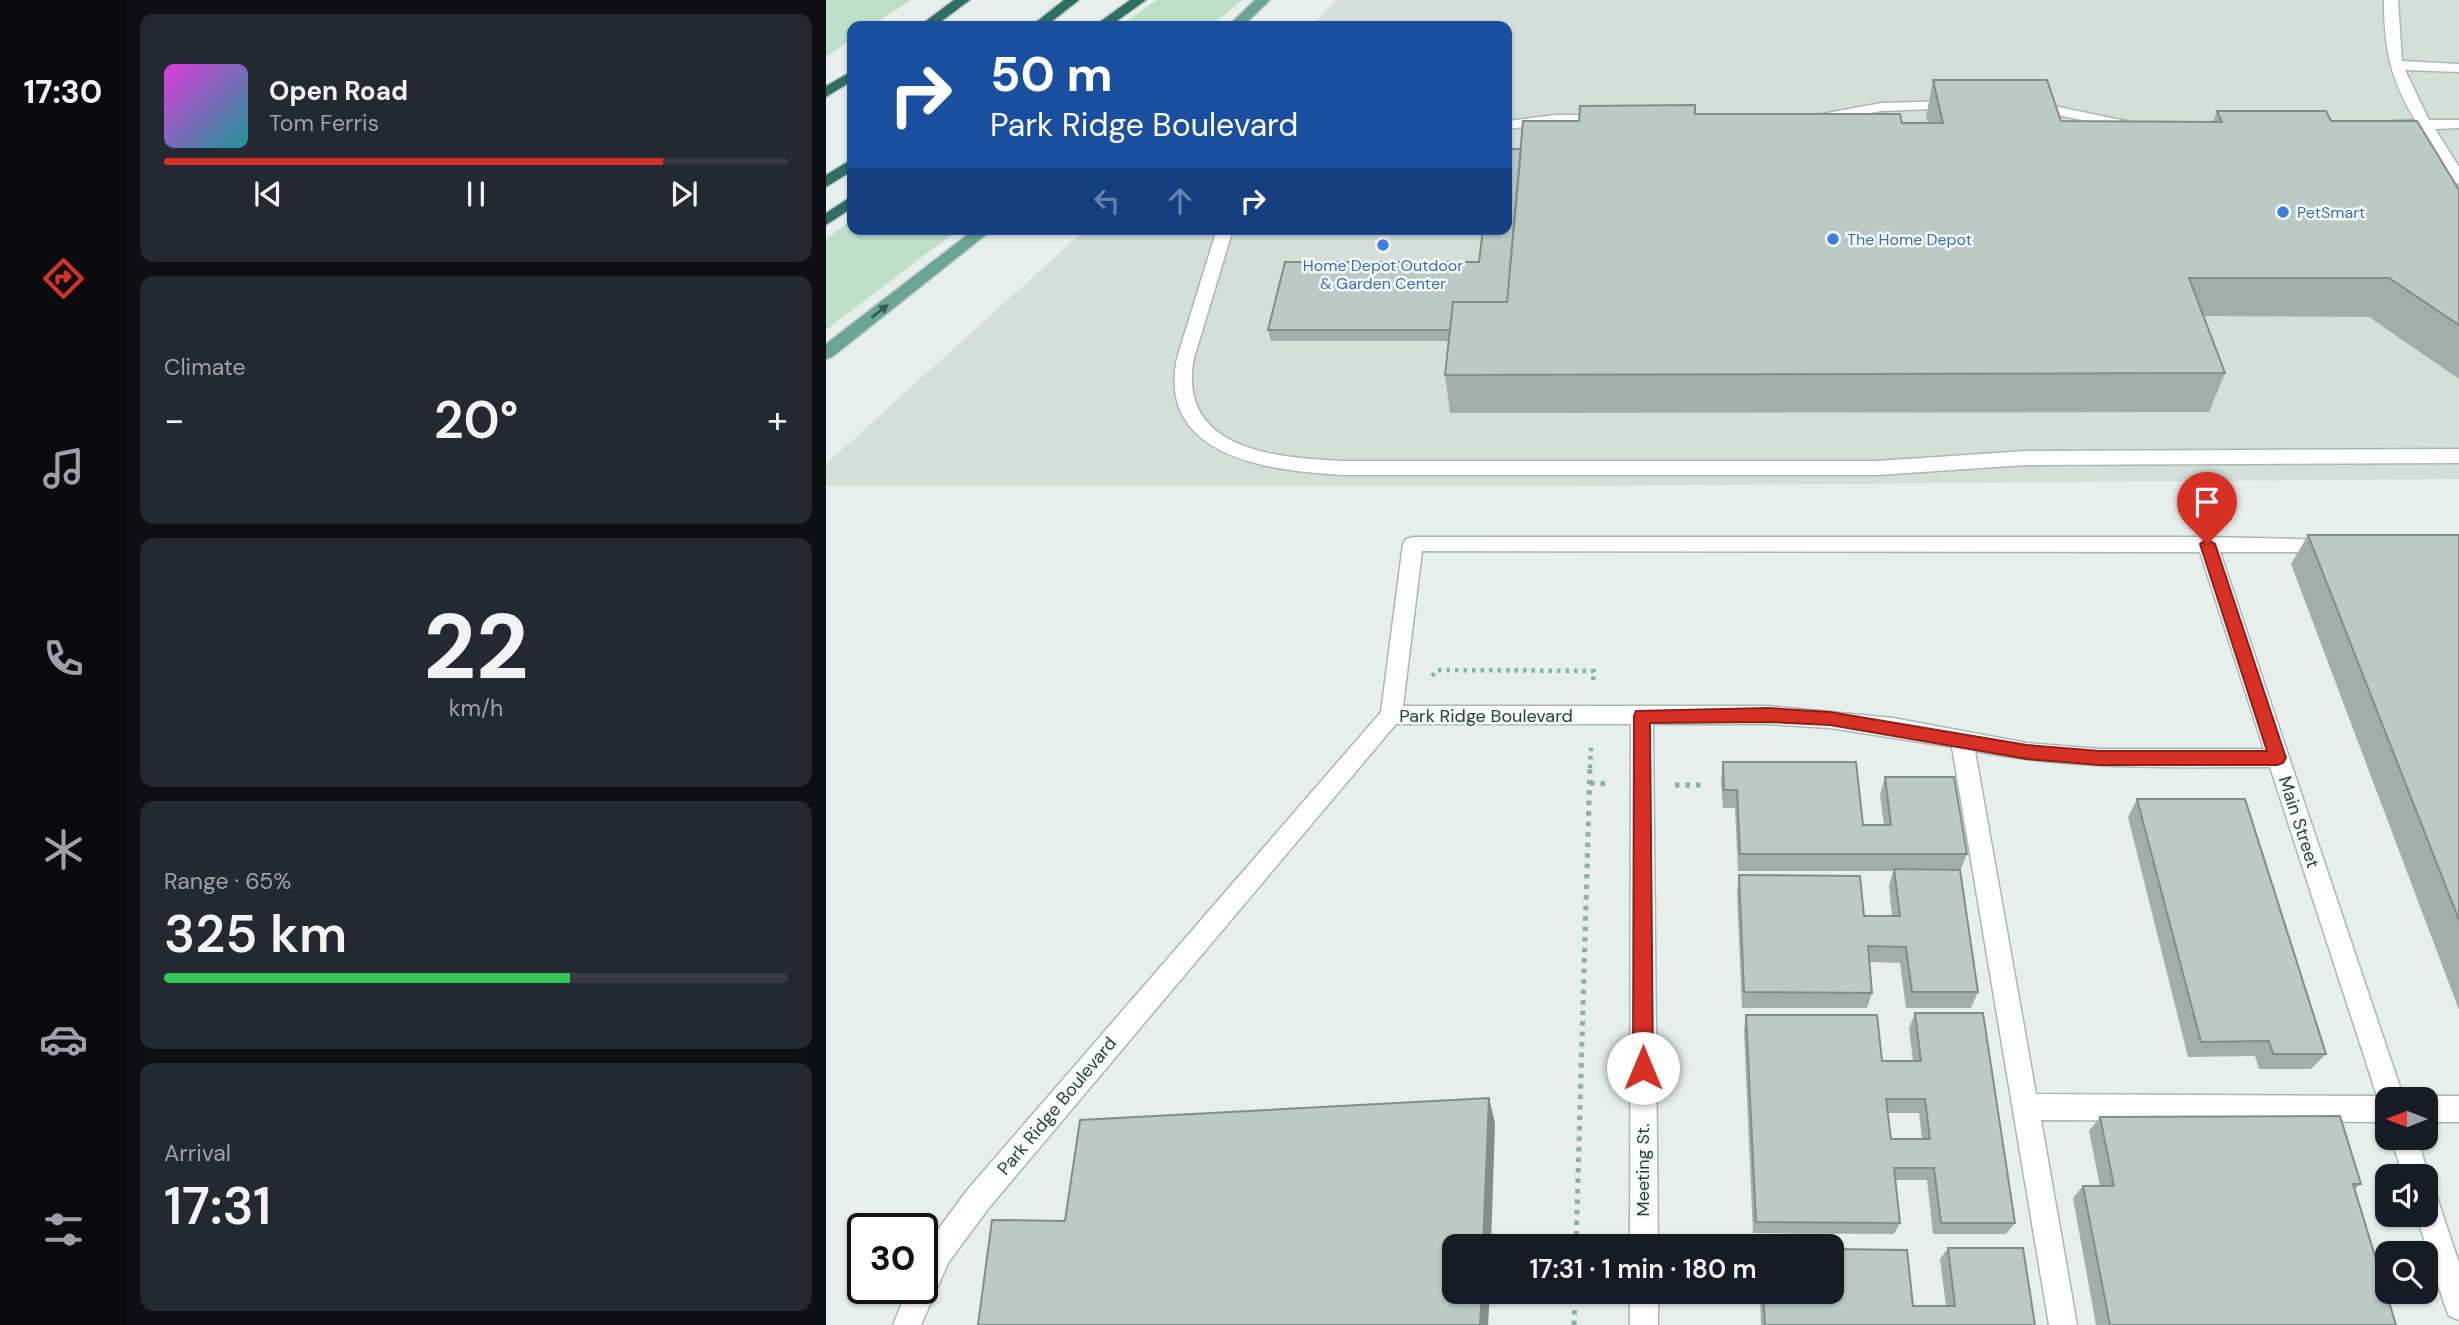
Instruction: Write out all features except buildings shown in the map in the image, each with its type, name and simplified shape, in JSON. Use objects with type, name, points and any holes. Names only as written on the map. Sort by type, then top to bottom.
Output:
[{"type":"highway","points":[[933,21],[964,0]]},
{"type":"highway","points":[[1045,21],[1072,0]]},
{"type":"highway","points":[[1108,21],[1139,0]]},
{"type":"highway","points":[[826,93],[847,78]]},
{"type":"highway","points":[[826,182],[847,167]]},
{"type":"highway","points":[[826,219],[847,204]]},
{"type":"main road","points":[[1240,21],[1263,0]]},
{"type":"main road","points":[[826,353],[977,235]]},
{"type":"street","points":[[2390,0],[2396,65],[2426,125],[2459,179]]},
{"type":"street","points":[[2396,65],[2459,68]]},
{"type":"street","points":[[2016,104],[2046,107],[2102,121],[2143,126]]},
{"type":"street","points":[[1803,121],[1881,107],[1971,105]]},
{"type":"street","points":[[1512,124],[1556,120],[1621,120]]},
{"type":"street","points":[[2373,125],[2459,124]]},
{"type":"street","points":[[1223,235],[1187,352],[1182,378],[1185,401],[1196,423],[1218,443],[1244,455],[1279,464],[1344,468],[1850,468],[2026,458],[2459,456]]},
{"type":"street","points":[[1391,715],[1413,544],[2347,545]]},
{"type":"street","name":"Main Street","points":[[2207,544],[2387,1087]]},
{"type":"street","name":"Park Ridge Boulevard","points":[[938,1252],[978,1199],[1391,715],[1768,715],[1830,719],[2027,752],[2100,758],[2277,758]]},
{"type":"street","name":"Meeting St.","points":[[1642,716],[1644,1234]]},
{"type":"street","points":[[1962,740],[2063,1325]]},
{"type":"street","points":[[2026,1107],[2375,1109]]},
{"type":"street","points":[[2438,1109],[2459,1109]]},
{"type":"street","points":[[2433,1227],[2459,1306]]},
{"type":"street","name":"Park Ridge Boulevard","points":[[907,1325],[915,1304]]},
{"type":"street","points":[[1644,1304],[1644,1325]]},
{"type":"path","points":[[1391,715],[1438,670],[1594,671],[1593,684]]},
{"type":"path","points":[[1576,1234],[1591,740]]},
{"type":"path","points":[[1590,783],[1614,784]]},
{"type":"path","points":[[1672,785],[1702,786]]},
{"type":"path","points":[[1574,1325],[1575,1304]]},
{"type":"shaded area","points":[[1337,0],[2459,0],[2459,479],[1573,486],[826,486],[826,464],[1079,235],[1512,235],[1512,21],[1315,21]]},
{"type":"green space","points":[[826,0],[911,0],[880,21],[847,21],[847,42],[826,57]]},
{"type":"green space","points":[[1157,0],[1242,0],[1217,21],[1126,21]]},
{"type":"green space","points":[[847,224],[847,235],[951,235],[826,330],[826,239]]},
{"type":"place","name":"PetSmart","points":[[2283,212]]},
{"type":"place","name":"The Home Depot","points":[[1833,239]]},
{"type":"place","name":"Home Depot Outdoor & Garden Center","points":[[1383,245]]},
{"type":"route","points":[[1643,1068],[1642,716],[1768,715],[1830,719],[1893,727],[2027,752],[2100,758],[2277,758],[2207,544]]}]
